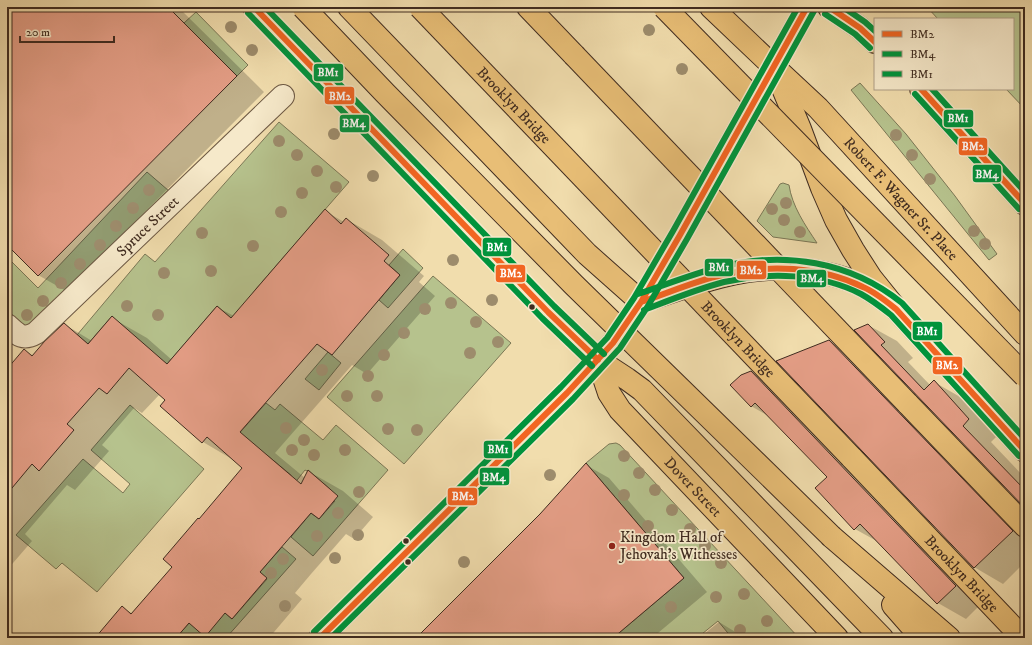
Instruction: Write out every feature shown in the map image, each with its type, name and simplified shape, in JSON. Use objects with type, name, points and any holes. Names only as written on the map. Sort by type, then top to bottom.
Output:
[{"type":"main road","points":[[254,7],[548,312],[598,360],[642,390],[882,638]]},
{"type":"main road","points":[[303,7],[390,99],[574,285],[832,537],[949,638]]},
{"type":"main road","points":[[349,7],[587,254],[641,302]]},
{"type":"main road","name":"Brooklyn Bridge","points":[[420,7],[1023,638]]},
{"type":"main road","points":[[528,7],[1025,526]]},
{"type":"main road","points":[[664,7],[1025,376]]},
{"type":"main road","name":"Robert F. Wagner Sr. Place","points":[[711,7],[818,108],[1025,334]]},
{"type":"main road","points":[[320,638],[567,393],[613,343],[641,302],[807,7]]},
{"type":"main road","points":[[829,7],[860,28],[874,41]]},
{"type":"main road","points":[[774,67],[800,129],[822,188],[836,220],[852,250],[871,278],[896,309],[1025,451]]},
{"type":"main road","points":[[922,90],[1025,204]]},
{"type":"main road","points":[[641,302],[710,278],[732,273],[768,268],[791,268],[845,278],[863,286],[896,309]]},
{"type":"main road","name":"Dover Street","points":[[598,360],[609,393],[620,410],[838,638]]},
{"type":"main road","points":[[832,537],[922,638]]},
{"type":"street","name":"Spruce Street","points":[[7,325],[23,337],[29,337],[36,334],[283,96]]},
{"type":"green space","points":[[927,7],[1025,7],[1025,109],[1007,90],[1014,90],[1014,18],[937,18]]},
{"type":"green space","points":[[196,12],[248,65],[237,76],[184,23]]},
{"type":"green space","points":[[860,83],[906,134],[955,196],[997,254],[989,260],[851,90]]},
{"type":"green space","points":[[279,122],[349,182],[255,290],[234,321],[217,306],[163,369],[112,316],[88,344],[77,335],[145,254],[155,262]]},
{"type":"green space","points":[[147,172],[169,191],[25,330],[7,314],[7,257],[38,288]]},
{"type":"green space","points":[[783,183],[789,185],[796,208],[817,243],[773,237],[757,221],[780,184]]},
{"type":"green space","points":[[403,249],[423,268],[388,308],[379,300],[400,275],[389,265]]},
{"type":"green space","points":[[433,276],[511,343],[404,464],[327,397]]},
{"type":"green space","points":[[328,352],[341,363],[319,390],[305,379]]},
{"type":"green space","points":[[266,403],[275,410],[280,404],[323,440],[336,425],[388,470],[313,556],[291,537],[311,513],[319,519],[335,501],[328,494],[331,490],[308,470],[305,470],[294,484],[291,475],[268,456],[236,437]]},
{"type":"green space","points":[[130,405],[204,469],[97,592],[62,563],[56,569],[16,535],[83,459],[123,493],[130,484],[91,450]]},
{"type":"green space","points":[[616,443],[620,445],[799,638],[732,638],[718,621],[697,638],[613,638],[684,578],[586,463],[609,444]]},
{"type":"green space","points":[[282,547],[296,559],[226,638],[176,638],[189,623],[225,613],[232,619],[267,579],[260,572]]},
{"type":"building","points":[[7,7],[168,7],[237,76],[38,276],[7,245]]},
{"type":"building","points":[[325,209],[341,224],[346,218],[389,255],[384,261],[400,275],[332,355],[317,344],[240,432],[301,484],[308,470],[338,496],[319,519],[311,513],[260,572],[267,578],[232,619],[225,613],[205,637],[189,623],[176,638],[95,638],[122,606],[131,614],[172,567],[163,559],[242,468],[207,437],[202,443],[160,406],[165,400],[129,368],[107,394],[99,388],[67,424],[74,430],[39,471],[32,464],[7,494],[7,369],[24,349],[32,356],[64,323],[88,344],[112,316],[167,364],[217,306],[231,318]]},
{"type":"building","points":[[868,324],[885,342],[881,345],[924,390],[934,380],[969,419],[963,426],[1025,490],[1025,508],[854,330]]},
{"type":"building","points":[[829,340],[1013,531],[974,568],[776,361]]},
{"type":"building","points":[[751,371],[956,586],[937,604],[860,524],[854,530],[815,488],[827,477],[755,403],[751,407],[730,385],[741,375]]},
{"type":"building","points":[[586,463],[684,578],[613,638],[416,638],[540,514]]},
{"type":"transit line","name":"BM2","points":[[254,7],[548,312],[598,360]]},
{"type":"transit line","name":"BM1","points":[[265,7],[554,306],[604,354]]},
{"type":"transit line","name":"BM1","points":[[314,632],[561,387],[607,338],[634,298],[673,231],[798,7]]},
{"type":"transit line","name":"BM2","points":[[320,638],[567,393],[613,343],[641,302],[680,235],[807,7]]},
{"type":"transit line","name":"BM2","points":[[829,7],[860,28],[874,41]]},
{"type":"transit line","name":"BM1","points":[[843,7],[874,30]]},
{"type":"transit line","name":"BM4","points":[[331,638],[573,399],[620,348],[648,306],[687,239],[814,11]]},
{"type":"transit line","name":"BM4","points":[[248,13],[542,318],[592,366]]},
{"type":"transit line","name":"BM4","points":[[825,14],[855,34],[870,48]]},
{"type":"transit line","name":"BM2","points":[[922,90],[1025,204]]},
{"type":"transit line","name":"BM1","points":[[933,90],[1025,192]]},
{"type":"transit line","name":"BM4","points":[[915,94],[1019,209]]},
{"type":"transit line","name":"BM1","points":[[638,294],[720,267],[744,262],[768,260],[792,260],[816,263],[861,277],[902,303],[1025,439]]},
{"type":"transit line","name":"BM2","points":[[641,302],[722,275],[757,269],[775,268],[812,271],[846,280],[872,291],[896,309],[1025,451]]},
{"type":"transit line","name":"BM4","points":[[644,310],[724,282],[758,277],[794,276],[811,278],[845,287],[865,296],[891,315],[1019,456]]},
{"type":"place","name":"Kingdom Hall of Jehovah's Withesses","points":[[612,546]]}]
